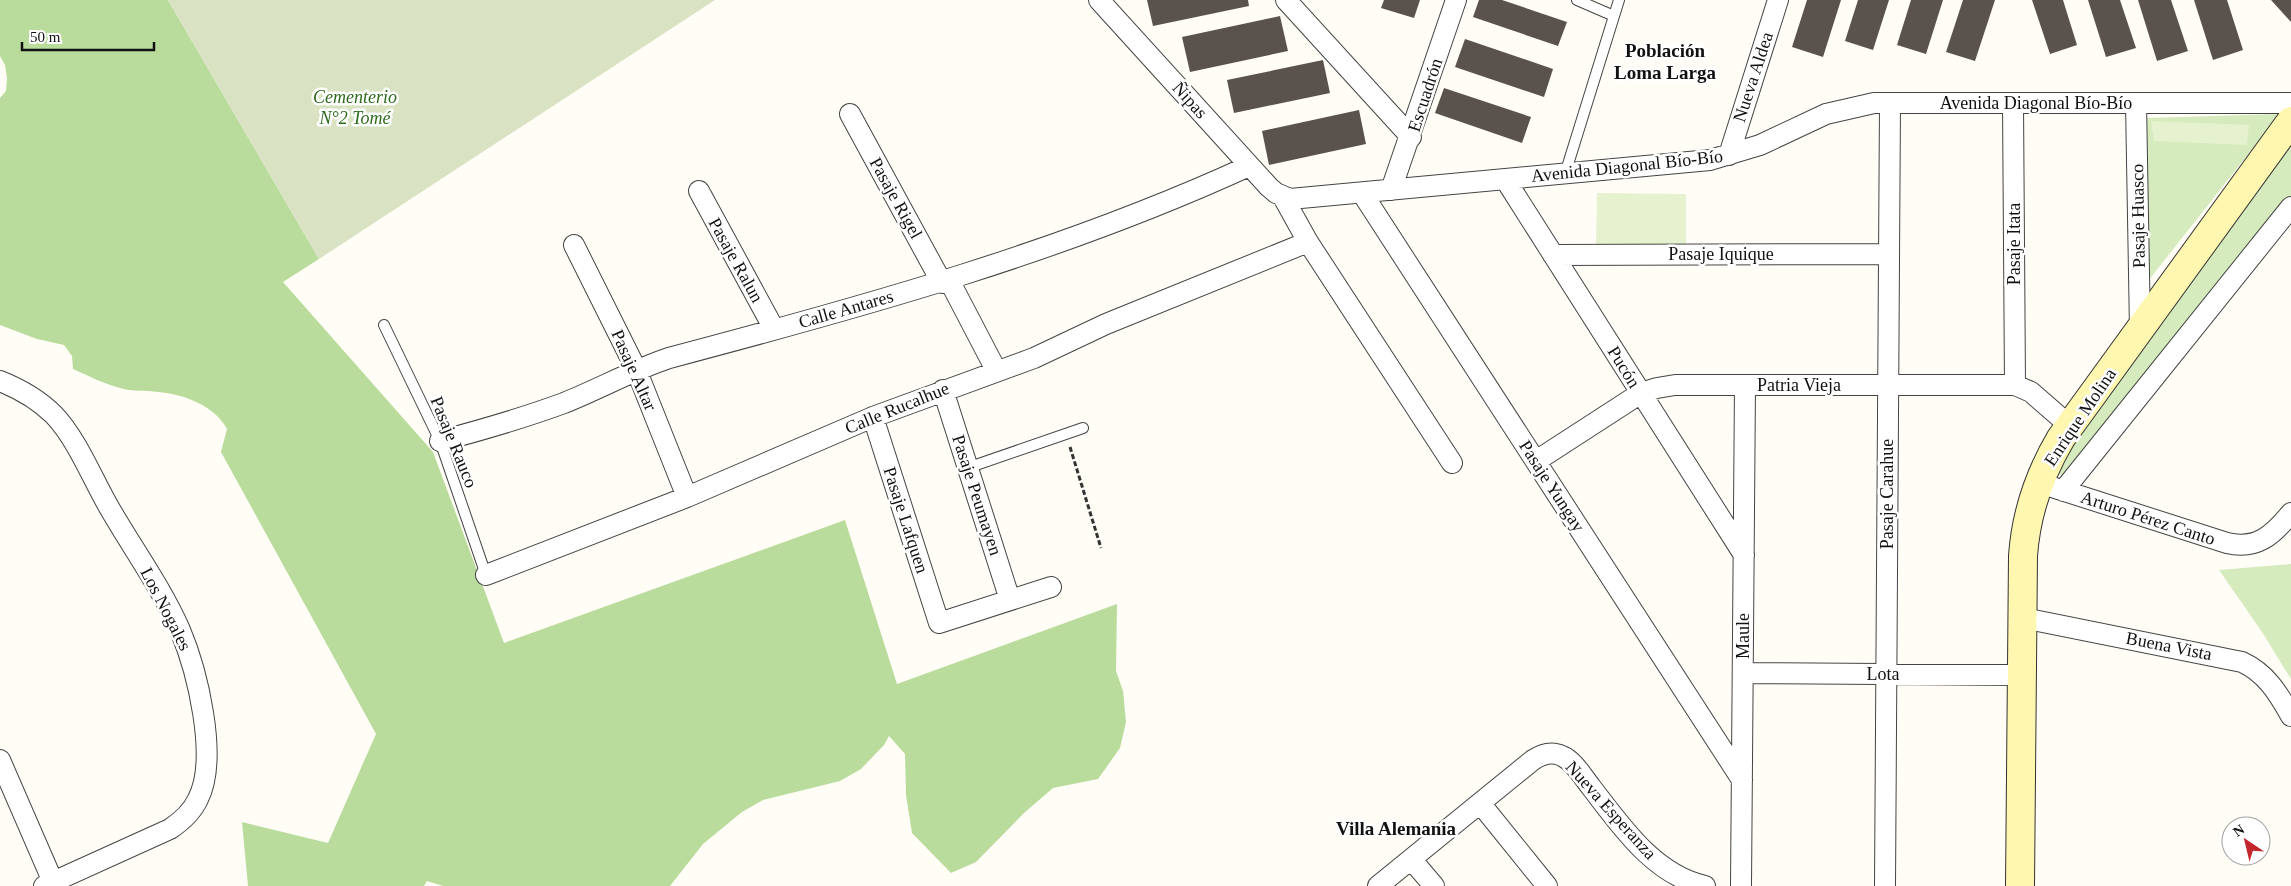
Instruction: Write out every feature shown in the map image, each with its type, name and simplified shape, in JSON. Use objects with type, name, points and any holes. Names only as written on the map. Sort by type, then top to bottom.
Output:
[{"type":"main road","name":"Enrique Molina","points":[[2020,886],[2023,618],[2025,538],[2029,513],[2051,487],[2053,451],[2291,121]]},
{"type":"street","name":"Ñipas","points":[[1099,0],[1249,166],[1269,187],[1283,196]]},
{"type":"street","points":[[1286,0],[1411,137]]},
{"type":"street","name":"Escuadrón","points":[[1392,190],[1456,0]]},
{"type":"street","name":"Nueva Aldea","points":[[1729,155],[1778,0]]},
{"type":"street","name":"Avenida Diagonal Bío-Bío","points":[[1283,196],[1298,199],[1710,160],[1760,145],[1826,114],[1859,105],[1890,103],[2291,103]]},
{"type":"street","name":"Pasaje Carahue","points":[[1885,886],[1890,103]]},
{"type":"street","name":"Pasaje Itata","points":[[2014,103],[2015,385]]},
{"type":"street","name":"Pasaje Huasco","points":[[2136,103],[2140,330]]},
{"type":"street","name":"Pasaje Rigel","points":[[850,114],[946,281]]},
{"type":"street","name":"Calle Antares","points":[[440,441],[516,420],[565,402],[636,369],[669,358],[946,281],[1180,198],[1249,166]]},
{"type":"street","name":"Pucón","points":[[1505,179],[1744,556]]},
{"type":"street","name":"Pasaje Ralun","points":[[699,191],[774,329]]},
{"type":"street","name":"Pasaje Yungay","points":[[1362,193],[1742,780]]},
{"type":"street","points":[[1283,196],[1308,242],[1452,463]]},
{"type":"street","name":"Enrique Molina","points":[[2051,487],[2291,207]]},
{"type":"street","name":"Calle Rucalhue","points":[[486,575],[687,497],[873,417],[996,370],[1034,358],[1106,324],[1308,242]]},
{"type":"street","name":"Pasaje Altar","points":[[574,245],[636,369],[687,497]]},
{"type":"street","name":"Pasaje Iquique","points":[[1553,255],[1889,254]]},
{"type":"street","points":[[946,281],[996,370]]},
{"type":"street","name":"Los Nogales","points":[[0,381],[29,395],[56,417],[74,444],[111,512],[163,597],[180,630],[195,676],[206,741],[203,788],[199,799],[187,816],[170,829],[48,884]]},
{"type":"street","name":"Maule","points":[[1741,886],[1745,385]]},
{"type":"street","name":"Patria Vieja","points":[[1536,461],[1640,393],[1666,386],[2015,385],[2031,392],[2070,426]]},
{"type":"street","name":"Pasaje Peumayen","points":[[944,390],[970,467],[1010,600]]},
{"type":"street","name":"Pasaje Lafquen","points":[[873,417],[939,623],[1010,600]]},
{"type":"street","name":"Arturo Pérez Canto","points":[[2051,487],[2228,543],[2242,545],[2260,542],[2272,534],[2291,513]]},
{"type":"street","points":[[1010,600],[1051,587]]},
{"type":"street","name":"Buena Vista","points":[[2023,618],[2242,662],[2262,674],[2270,682],[2291,716]]},
{"type":"street","name":"Lota","points":[[1743,674],[2023,674]]},
{"type":"street","name":"Nueva Esperanza","points":[[1378,886],[1540,756],[1548,753],[1564,756],[1574,766],[1622,827],[1647,854],[1676,875],[1706,886]]},
{"type":"street","points":[[0,760],[48,884]]},
{"type":"street","points":[[1480,803],[1546,886]]},
{"type":"street","points":[[1411,859],[1434,886]]},
{"type":"lane","points":[[1577,0],[1614,16]]},
{"type":"lane","points":[[1565,174],[1619,0]]},
{"type":"lane","name":"Pasaje Rauco","points":[[384,325],[440,441],[486,575]]},
{"type":"lane","points":[[970,467],[1083,428]]},
{"type":"path","points":[[1066,434],[1101,548]]},
{"type":"green space","points":[[0,0],[168,0],[319,259],[283,282],[433,452],[504,643],[845,520],[897,684],[1117,604],[1116,671],[1123,691],[1126,722],[1120,748],[1098,779],[1053,788],[1024,813],[976,862],[951,873],[912,833],[906,795],[905,754],[889,736],[884,745],[861,769],[840,781],[763,800],[742,812],[703,844],[670,886],[443,886],[427,881],[424,886],[248,886],[242,822],[328,843],[376,734],[221,452],[227,429],[222,421],[207,408],[178,395],[125,389],[96,380],[73,369],[72,356],[64,345],[37,339],[0,325],[0,98],[6,91],[7,78],[5,65],[0,56]]},
{"type":"green space","name":"Cementerio N°2 Tomé","points":[[168,0],[715,0],[319,259]]},
{"type":"green space","points":[[2280,114],[2148,281],[2146,118]]},
{"type":"green space","points":[[2151,121],[2249,125],[2247,145],[2154,141]]},
{"type":"green space","points":[[2291,143],[2291,199],[2067,479],[2054,471]]},
{"type":"green space","points":[[1597,193],[1686,194],[1686,244],[1596,244]]},
{"type":"green space","points":[[2291,564],[2291,679],[2262,632],[2219,570]]},
{"type":"building","points":[[1147,0],[1248,0],[1249,6],[1153,26]]},
{"type":"building","points":[[1384,0],[1420,0],[1414,18],[1381,8]]},
{"type":"building","points":[[1479,0],[1502,0],[1567,22],[1558,46],[1473,17]]},
{"type":"building","points":[[1807,0],[1841,0],[1823,57],[1792,47]]},
{"type":"building","points":[[1858,0],[1889,0],[1873,50],[1845,41]]},
{"type":"building","points":[[1911,0],[1943,0],[1926,54],[1897,45]]},
{"type":"building","points":[[1963,0],[1995,0],[1975,61],[1946,52]]},
{"type":"building","points":[[2032,0],[2063,0],[2077,45],[2050,54]]},
{"type":"building","points":[[2088,0],[2120,0],[2136,48],[2106,57]]},
{"type":"building","points":[[2138,0],[2171,0],[2188,51],[2157,61]]},
{"type":"building","points":[[2194,0],[2227,0],[2243,50],[2213,60]]},
{"type":"building","points":[[2271,0],[2291,0],[2291,22]]},
{"type":"building","points":[[1280,16],[1288,51],[1190,72],[1182,37]]},
{"type":"building","points":[[1465,39],[1553,69],[1544,97],[1455,67]]},
{"type":"building","points":[[1323,60],[1330,93],[1234,113],[1227,80]]},
{"type":"building","points":[[1444,88],[1531,117],[1522,143],[1435,113]]},
{"type":"building","points":[[1359,110],[1366,144],[1269,165],[1262,131]]},
{"type":"district","name":"Población Loma Larga","points":[[1665,61]]},
{"type":"district","name":"Villa Alemania","points":[[1396,828]]}]
